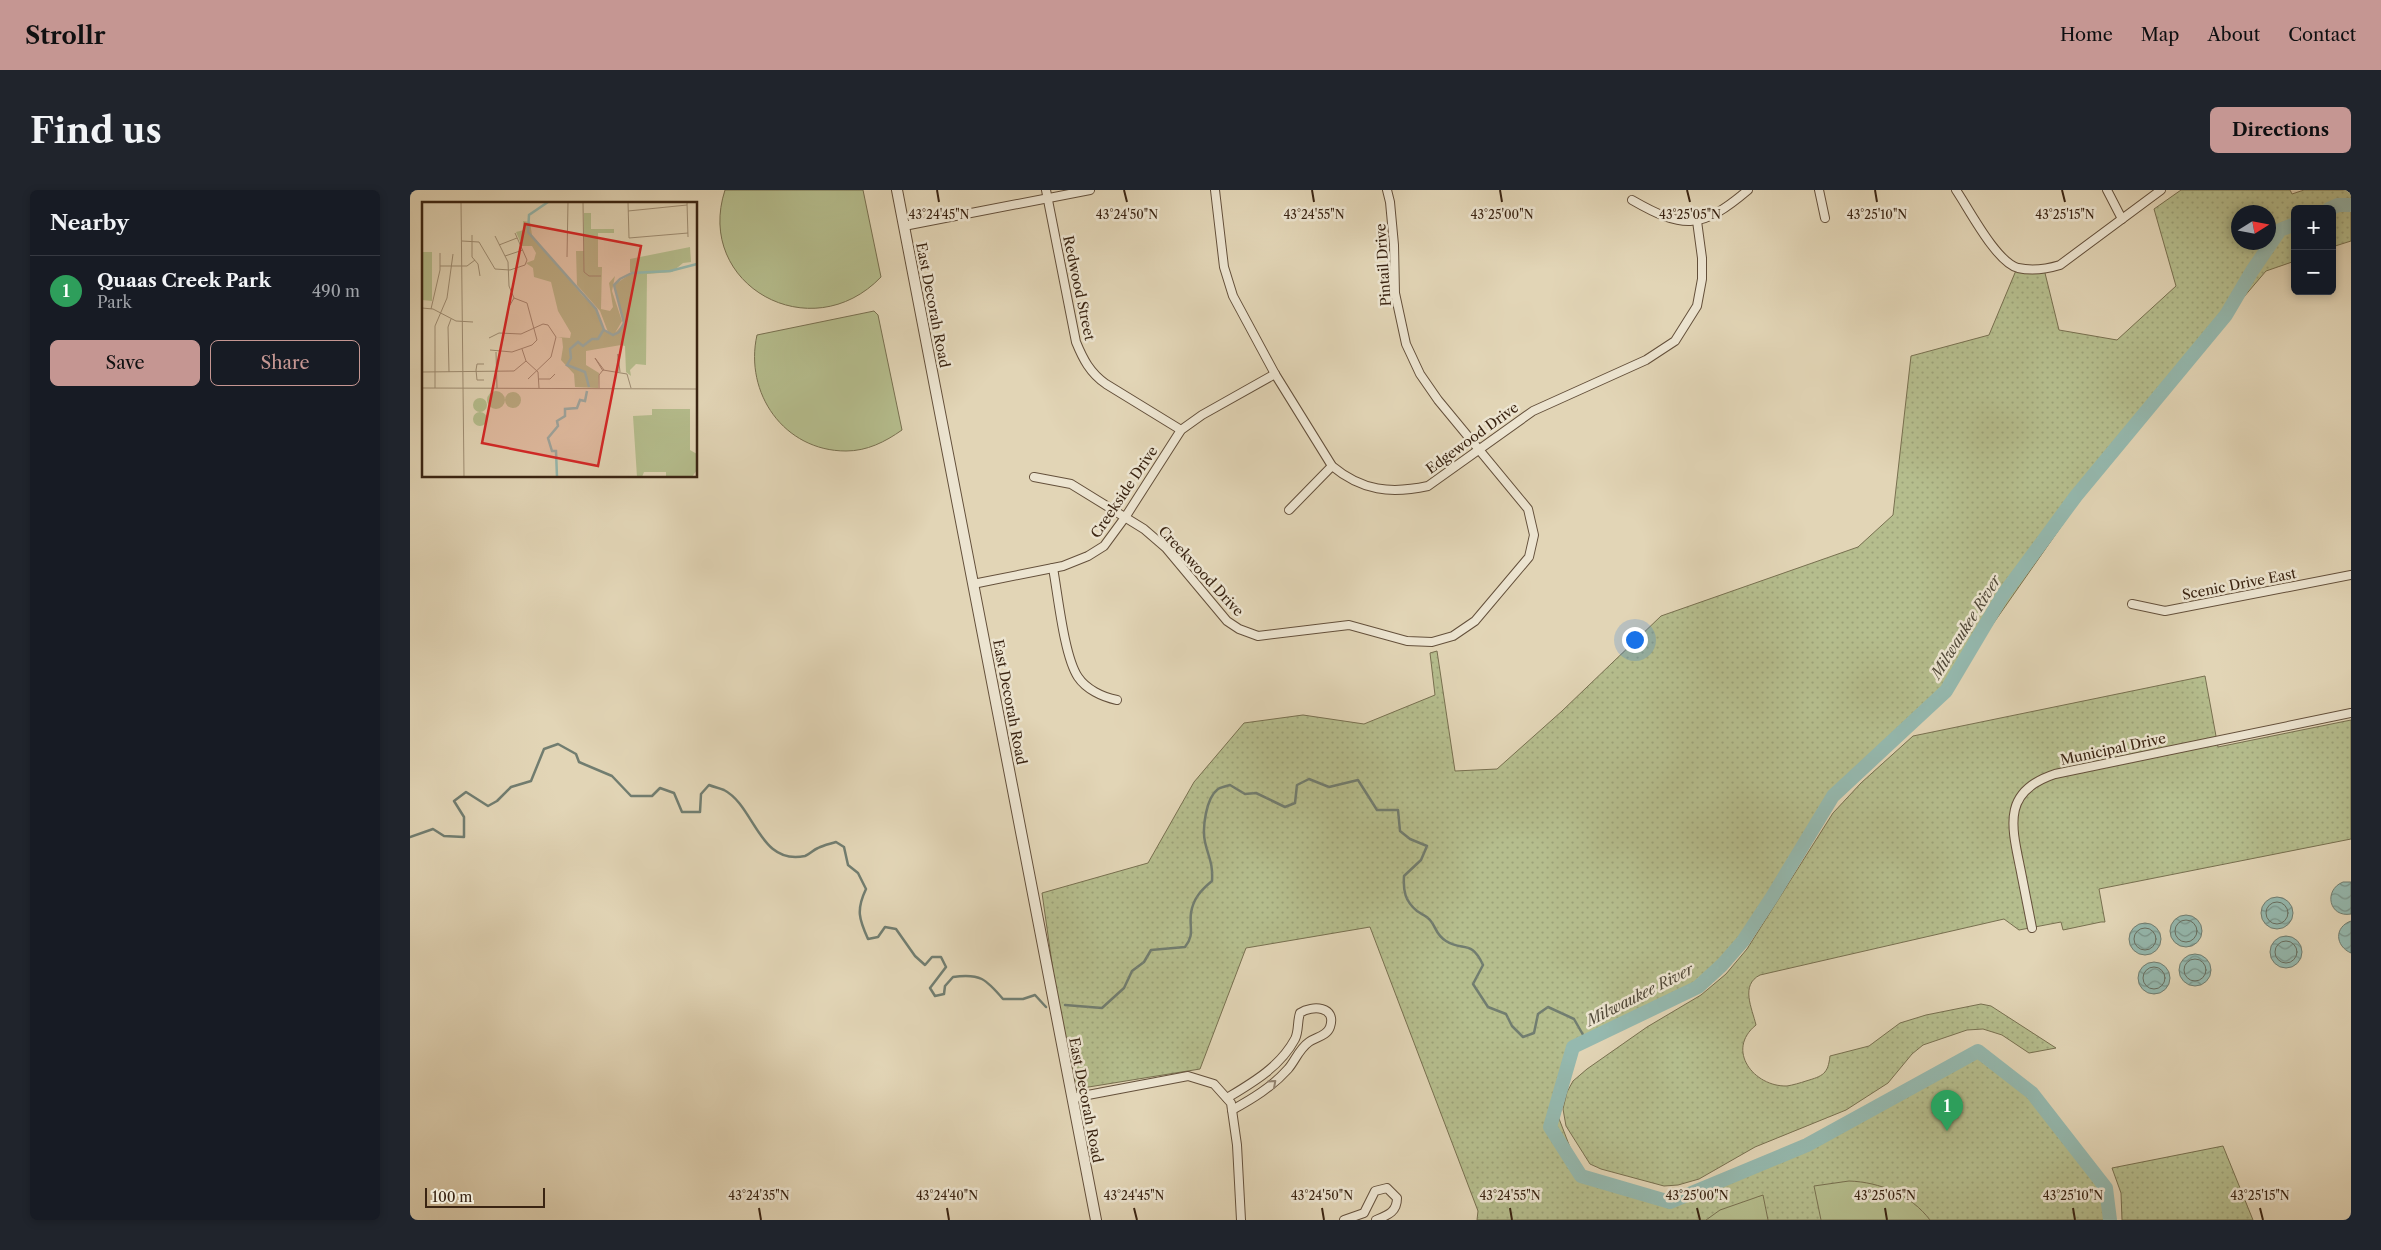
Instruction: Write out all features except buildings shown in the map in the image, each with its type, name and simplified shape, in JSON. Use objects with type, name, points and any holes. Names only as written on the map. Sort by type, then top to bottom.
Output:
[{"type":"street","name":"East Decorah Road","points":[[897,190],[1096,1220]]},
{"type":"street","name":"Redwood Street","points":[[1046,190],[1076,342],[1085,364],[1095,377],[1181,430]]},
{"type":"street","points":[[904,226],[1090,190]]},
{"type":"street","points":[[1215,190],[1224,267],[1233,296],[1275,374],[1332,466],[1289,510]]},
{"type":"street","name":"Pintail Drive","points":[[1387,190],[1393,236],[1394,294],[1406,344],[1420,374],[1438,400],[1528,509],[1534,535]]},
{"type":"street","points":[[1632,200],[1662,216],[1685,222],[1697,221],[1720,213],[1748,190]]},
{"type":"street","points":[[1819,190],[1825,218]]},
{"type":"street","points":[[1956,190],[2001,257],[2017,268],[2044,269],[2060,265],[2161,190]]},
{"type":"street","points":[[2107,190],[2122,219]]},
{"type":"street","name":"Edgewood Drive","points":[[1332,466],[1376,489],[1407,491],[1428,486],[1533,411],[1646,360],[1676,341],[1697,306],[1702,279],[1702,258],[1697,221]]},
{"type":"street","name":"Creekside Drive","points":[[973,584],[1053,568],[1088,556],[1104,546],[1126,516],[1181,430],[1202,415],[1275,374]]},
{"type":"street","name":"Creekwood Drive","points":[[1034,477],[1071,484],[1126,516],[1166,548],[1227,620],[1239,629],[1258,636],[1349,625],[1407,641],[1432,642],[1453,636],[1475,621],[1529,557],[1534,535]]},
{"type":"street","points":[[1053,568],[1071,663],[1078,678],[1091,690],[1116,700]]},
{"type":"street","name":"Scenic Drive East","points":[[2132,604],[2166,611],[2351,575]]},
{"type":"street","name":"Municipal Drive","points":[[2032,928],[2011,827],[2017,802],[2030,785],[2041,778],[2055,774],[2351,713]]},
{"type":"street","points":[[1227,1098],[1263,1076],[1276,1063],[1295,1040],[1300,1013],[1307,1008],[1316,1006],[1325,1009],[1330,1017],[1330,1027],[1324,1034],[1308,1042],[1288,1069],[1270,1086],[1232,1110]]},
{"type":"street","points":[[1072,1098],[1188,1076],[1214,1084],[1231,1103],[1238,1145],[1241,1220]]},
{"type":"street","points":[[1344,1220],[1364,1213],[1375,1191],[1387,1188],[1397,1198],[1397,1206],[1392,1213],[1376,1220]]},
{"type":"green space","points":[[725,190],[863,190],[881,277],[853,298],[823,308],[793,307],[765,296],[742,279],[726,254],[720,224]]},
{"type":"green space","points":[[2181,190],[2290,190],[2292,194],[2304,190],[2351,190],[2351,241],[2336,246],[2336,205],[2291,205],[2291,262],[2266,271],[2121,441],[1946,691],[1833,796],[1772,897],[1743,941],[1722,965],[1698,987],[1573,1047],[1558,1116],[1581,1176],[1670,1202],[1807,1145],[1978,1051],[2032,1093],[2106,1188],[2111,1220],[1477,1220],[1478,1211],[1370,927],[1246,948],[1200,1069],[1070,1090],[1042,893],[1148,863],[1194,782],[1244,723],[1303,715],[1364,724],[1435,695],[1430,653],[1437,651],[1455,771],[1497,769],[1562,711],[1661,616],[1858,547],[1893,515],[1911,356],[1989,335],[2017,268],[2044,269],[2059,330],[2117,340],[2176,286],[2154,209]]},
{"type":"green space","points":[[874,311],[878,315],[902,430],[876,445],[854,451],[824,448],[804,441],[787,430],[773,415],[763,397],[757,378],[755,357],[757,335]]},
{"type":"green space","points":[[2205,676],[2218,747],[2351,720],[2351,839],[2099,889],[2105,922],[2063,930],[2061,922],[2019,930],[2004,919],[1760,975],[1750,985],[1750,1004],[1756,1025],[1747,1035],[1743,1045],[1743,1056],[1755,1074],[1775,1085],[1789,1086],[1821,1076],[1828,1067],[1830,1056],[1869,1046],[1900,1023],[1926,1015],[1981,1004],[1991,1006],[2056,1048],[2029,1053],[2002,1035],[1983,1029],[1967,1030],[1923,1045],[1912,1054],[1888,1083],[1846,1110],[1755,1147],[1699,1179],[1678,1185],[1664,1186],[1601,1169],[1590,1164],[1566,1126],[1563,1109],[1567,1092],[1573,1081],[1647,1027],[1701,995],[1726,974],[1747,949],[1833,813],[1861,783],[1913,736]]},
{"type":"green space","points":[[2223,1146],[2253,1220],[2122,1220],[2121,1193],[2112,1168]]},
{"type":"green space","points":[[1849,1181],[1872,1184],[1894,1192],[1914,1204],[1930,1220],[1821,1220],[1814,1186]]},
{"type":"green space","points":[[1763,1195],[1768,1220],[1706,1220],[1720,1210]]},
{"type":"water","points":[[2343,882],[2351,882],[2351,914],[2338,912],[2331,902],[2333,891]]},
{"type":"water","points":[[2277,897],[2289,901],[2293,913],[2289,925],[2277,929],[2265,925],[2261,913],[2265,901]]},
{"type":"water","points":[[2186,915],[2198,919],[2202,931],[2198,943],[2186,947],[2174,943],[2170,931],[2174,919]]},
{"type":"water","points":[[2351,921],[2351,953],[2339,941],[2339,932],[2345,924]]},
{"type":"water","points":[[2145,923],[2157,927],[2161,939],[2157,951],[2145,955],[2133,951],[2129,939],[2133,927]]},
{"type":"water","points":[[2286,936],[2298,940],[2302,952],[2298,964],[2286,968],[2274,964],[2270,952],[2274,940]]},
{"type":"water","points":[[2195,954],[2207,958],[2211,970],[2207,982],[2195,986],[2183,982],[2179,970],[2183,958]]},
{"type":"water","points":[[2154,962],[2166,966],[2170,978],[2166,990],[2154,994],[2142,990],[2138,978],[2142,966]]},
{"type":"waterway","name":"Milwaukee River","points":[[2336,206],[2351,205]]},
{"type":"waterway","name":"Milwaukee River","points":[[2110,1220],[2106,1188],[2032,1093],[1978,1051],[1807,1145],[1670,1202],[1581,1176],[1550,1127],[1573,1047],[1698,987],[1722,965],[1743,941],[1833,796],[1946,691],[2003,595],[2076,496],[2226,315],[2252,271],[2280,230],[2291,226]]},
{"type":"waterway","points":[[410,837],[433,829],[444,836],[464,837],[464,817],[454,801],[466,792],[488,806],[497,801],[511,787],[531,781],[544,749],[558,744],[576,754],[579,762],[612,776],[631,796],[652,796],[660,788],[674,793],[682,812],[700,812],[701,794],[709,785],[724,790],[743,808],[767,844],[777,852],[790,857],[805,856],[820,847],[836,842],[844,847],[848,865],[858,873],[866,889],[861,903],[860,914],[862,926],[868,939],[878,937],[885,927],[896,929],[915,956],[925,965],[932,957],[941,957],[946,967],[930,988],[935,996],[944,994],[945,986],[953,977],[970,976],[987,982],[1003,999],[1023,999],[1035,995],[1046,1007]]},
{"type":"waterway","points":[[1065,1005],[1102,1008],[1124,988],[1132,971],[1144,962],[1151,950],[1185,947],[1191,934],[1191,913],[1194,903],[1201,891],[1212,881],[1204,829],[1210,799],[1218,789],[1230,785],[1245,794],[1256,793],[1285,807],[1295,803],[1297,785],[1309,779],[1329,787],[1358,780],[1377,810],[1398,810],[1400,831],[1410,839],[1427,846],[1421,860],[1404,876],[1406,895],[1413,907],[1430,920],[1442,938],[1457,946],[1471,949],[1479,957],[1483,965],[1473,984],[1488,1007],[1506,1014],[1512,1026],[1523,1037],[1534,1033],[1538,1014],[1548,1007],[1574,1019],[1586,1040]]},
{"type":"place","name":"Quaas Creek Park","points":[[1947,1131]]}]
